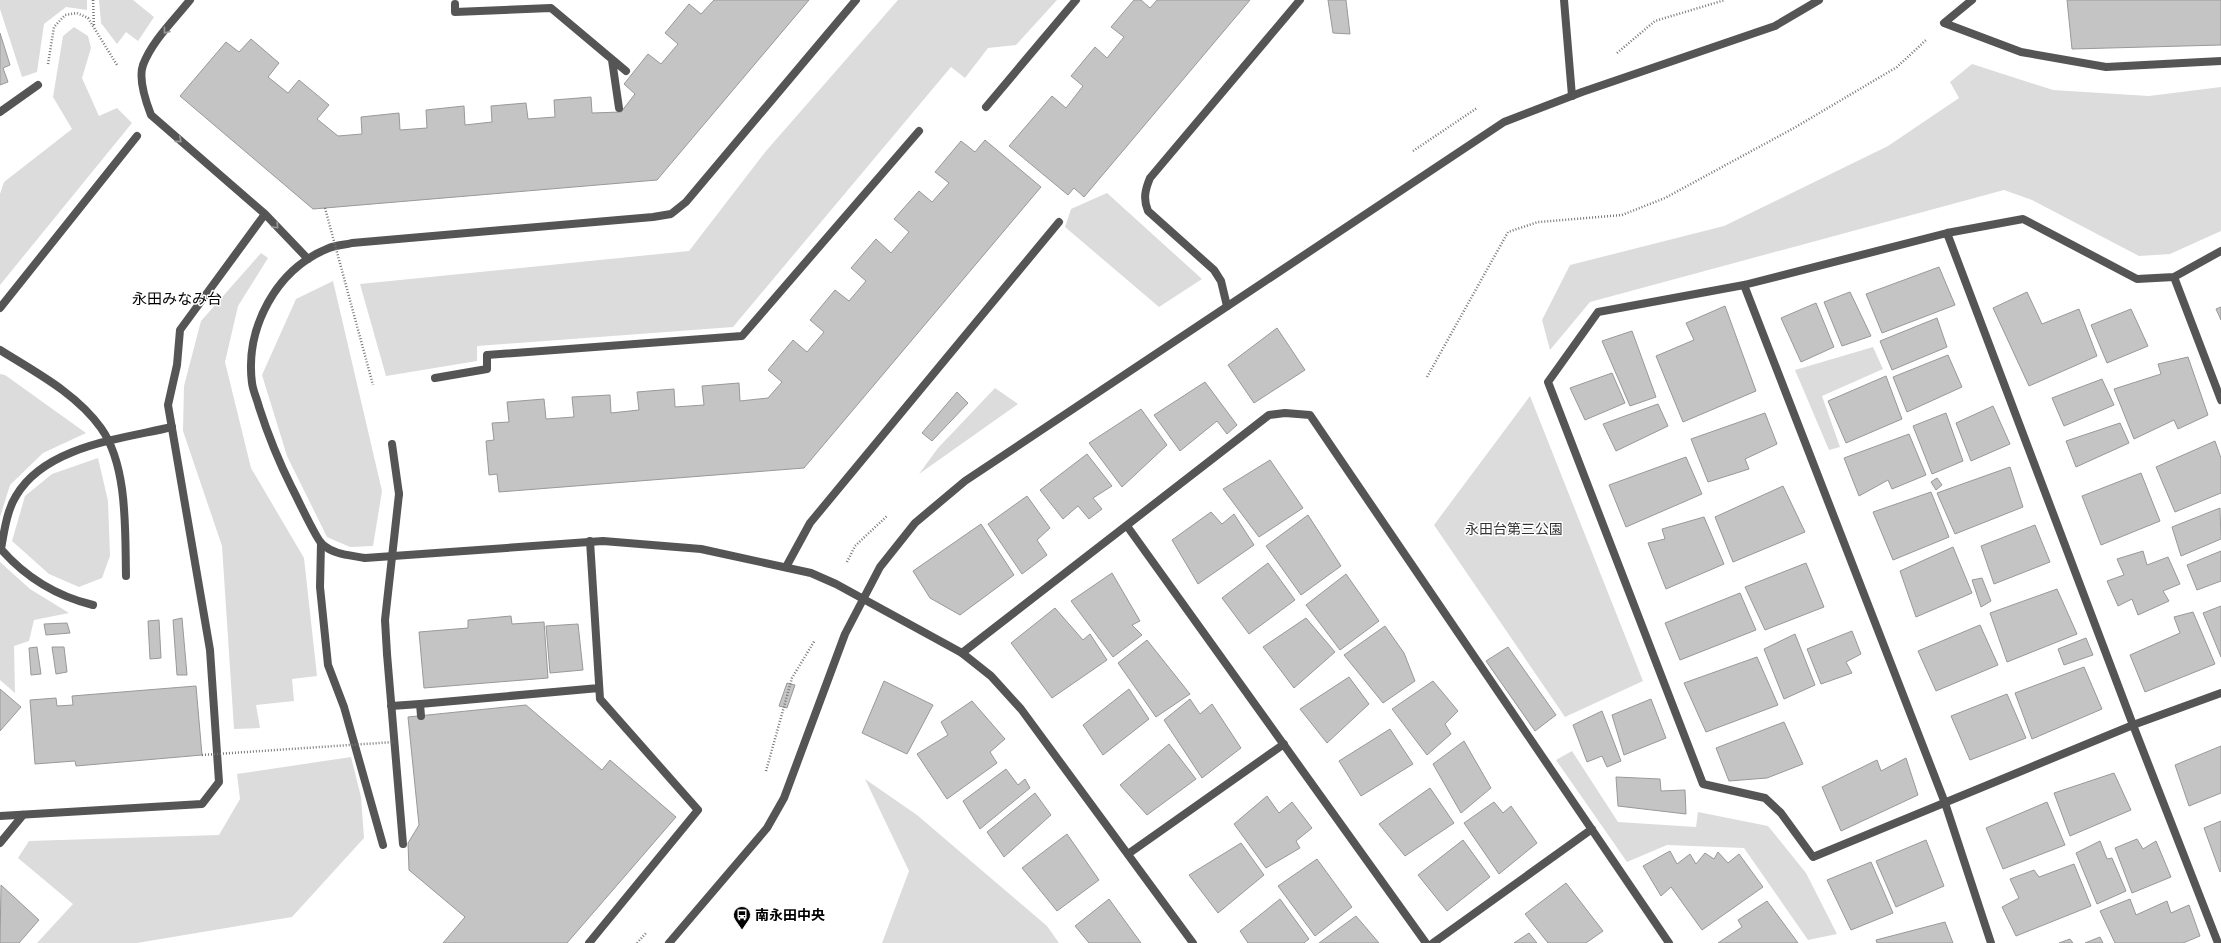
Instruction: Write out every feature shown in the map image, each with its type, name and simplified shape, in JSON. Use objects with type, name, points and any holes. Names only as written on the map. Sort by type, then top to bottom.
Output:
[{"type":"street","points":[[190,0],[149,54],[143,66],[143,95],[151,115],[265,214],[308,259]]},
{"type":"street","points":[[383,845],[344,708],[328,665],[320,587],[321,543],[285,474],[266,428],[252,384],[251,352],[255,334],[263,312],[278,287],[293,270],[308,259],[329,248],[352,243],[653,217],[671,214],[686,202],[856,0]]},
{"type":"street","points":[[986,107],[1076,0]]},
{"type":"street","points":[[1227,306],[1221,281],[1214,270],[1148,211],[1144,201],[1145,189],[1150,178],[1300,0]]},
{"type":"street","points":[[1564,0],[1572,96]]},
{"type":"street","points":[[668,943],[768,828],[784,798],[846,634],[880,567],[915,523],[966,481],[1504,122],[1572,96],[1775,26],[1819,0]]},
{"type":"street","points":[[1972,0],[1944,23],[2021,52],[2106,67],[2221,61]]},
{"type":"street","points":[[455,4],[455,12],[550,8],[626,71]]},
{"type":"street","points":[[612,60],[620,108]]},
{"type":"street","points":[[0,112],[38,85]]},
{"type":"street","points":[[434,378],[487,369],[488,355],[742,336],[919,130]]},
{"type":"street","points":[[0,308],[137,136]]},
{"type":"street","points":[[0,816],[202,804],[219,782],[210,650],[168,405],[177,365],[180,330],[265,214]]},
{"type":"street","points":[[2221,251],[2174,277],[2137,279],[2023,219],[1947,233],[1744,285],[1598,312],[1548,382],[1703,784],[1765,798],[1781,813],[1813,857],[2133,725],[2221,693]]},
{"type":"street","points":[[786,567],[810,523],[1059,222]]},
{"type":"street","points":[[1947,233],[2133,725],[2218,943]]},
{"type":"street","points":[[2174,277],[2221,400]]},
{"type":"street","points":[[1744,285],[1945,803],[1991,943]]},
{"type":"street","points":[[0,350],[58,386],[101,428],[114,456],[120,487],[125,523],[126,576]]},
{"type":"street","points":[[962,653],[1269,415],[1285,413],[1310,415],[1669,943]]},
{"type":"street","points":[[93,605],[72,600],[47,588],[9,558],[0,548],[15,496],[31,477],[56,460],[77,450],[172,427]]},
{"type":"street","points":[[392,444],[399,494],[385,620],[403,844]]},
{"type":"street","points":[[1126,526],[1426,943]]},
{"type":"street","points":[[321,543],[335,552],[365,558],[590,542],[701,549],[786,567],[817,576],[836,584],[962,653],[991,676],[1008,693],[1193,943]]},
{"type":"street","points":[[589,943],[698,810],[600,699],[590,542]]},
{"type":"street","points":[[391,706],[599,688]]},
{"type":"street","points":[[420,704],[420,716]]},
{"type":"street","points":[[1128,854],[1284,744]]},
{"type":"street","points":[[0,843],[23,815]]},
{"type":"street","points":[[1434,943],[1592,829]]},
{"type":"path","points":[[93,0],[94,28]]},
{"type":"path","points":[[38,85],[44,80],[54,27],[65,15],[77,13],[88,18],[127,80],[143,89]]},
{"type":"path","points":[[1427,377],[1508,232],[1538,222],[1622,215],[1665,198],[1794,128],[1897,67],[1944,23]]},
{"type":"path","points":[[325,208],[373,385]]},
{"type":"path","points":[[202,755],[394,742]]},
{"type":"green space","points":[[0,0],[87,0],[87,10],[66,7],[44,24],[37,72],[22,77],[0,9]]},
{"type":"green space","points":[[99,0],[133,0],[154,17],[138,41],[126,32],[117,44],[101,23]]},
{"type":"green space","points":[[898,0],[1057,0],[1016,45],[988,48],[965,78],[951,67],[733,327],[477,346],[477,361],[386,376],[360,284],[689,251],[766,151]]},
{"type":"green space","points":[[74,27],[88,36],[91,48],[82,78],[99,116],[117,108],[132,123],[0,285],[0,194],[4,182],[72,129],[53,97],[63,36]]},
{"type":"green space","points":[[1972,64],[2053,90],[2149,96],[2221,87],[2221,231],[2170,254],[2139,256],[2032,200],[2004,190],[1590,302],[1550,350],[1542,320],[1570,265],[1724,226],[1888,146],[1959,98],[1950,82]]},
{"type":"green space","points":[[1107,193],[1202,279],[1159,307],[1065,227],[1071,209]]},
{"type":"green space","points":[[261,253],[268,258],[238,306],[225,362],[251,468],[304,558],[317,676],[292,679],[294,701],[256,705],[260,728],[234,729],[222,546],[183,431],[184,386],[201,321]]},
{"type":"green space","points":[[333,281],[382,491],[373,546],[350,547],[327,537],[287,456],[262,375],[296,299]]},
{"type":"green space","points":[[1873,347],[1883,369],[1822,396],[1840,447],[1829,450],[1795,370]]},
{"type":"green space","points":[[0,374],[5,375],[86,433],[43,453],[10,485],[0,517]]},
{"type":"green space","points":[[995,388],[1018,404],[919,474],[938,448]]},
{"type":"green space","name":"永田台第三公園","points":[[1530,396],[1643,681],[1565,717],[1434,525]]},
{"type":"green space","points":[[98,458],[108,501],[110,556],[102,578],[79,587],[49,574],[12,541],[25,496],[52,474]]},
{"type":"green space","points":[[0,562],[30,589],[69,613],[34,620],[29,641],[14,646],[15,693],[0,680]]},
{"type":"green space","points":[[1572,751],[1618,822],[1696,827],[1698,812],[1768,826],[1806,873],[1837,934],[1808,940],[1744,848],[1667,845],[1627,862],[1556,760]]},
{"type":"green space","points":[[351,757],[361,797],[364,838],[292,917],[137,943],[37,943],[73,904],[18,858],[29,841],[219,835],[240,799],[237,774]]},
{"type":"green space","points":[[865,779],[917,815],[1047,926],[1059,943],[882,943],[909,871]]},
{"type":"building","points":[[714,0],[809,0],[657,180],[313,209],[180,96],[226,42],[239,52],[251,39],[279,63],[268,77],[288,93],[299,80],[329,105],[317,119],[338,136],[362,134],[361,117],[399,113],[400,130],[427,128],[426,110],[464,106],[465,125],[492,122],[491,106],[526,103],[528,119],[555,117],[554,100],[591,97],[592,113],[621,112],[635,94],[624,84],[648,54],[661,64],[678,44],[665,33],[689,4],[701,14]]},
{"type":"building","points":[[1134,0],[1141,0],[1150,8],[1157,0],[1250,0],[1084,197],[1074,188],[1068,195],[1009,146],[1052,96],[1066,108],[1083,86],[1071,76],[1095,47],[1107,58],[1124,37],[1111,27]]},
{"type":"building","points":[[1328,0],[1346,0],[1350,34],[1333,33]]},
{"type":"building","points":[[2067,0],[2221,0],[2221,45],[2072,49]]},
{"type":"building","points":[[0,33],[10,65],[3,68],[8,82],[0,85]]},
{"type":"building","points":[[985,140],[1041,187],[804,468],[499,492],[497,474],[489,475],[486,441],[494,440],[492,423],[509,422],[507,402],[544,399],[546,419],[574,417],[572,397],[610,395],[611,413],[639,410],[637,392],[674,389],[675,407],[704,405],[702,386],[739,383],[740,401],[768,398],[782,382],[768,370],[793,340],[807,352],[824,332],[810,320],[835,290],[849,301],[866,281],[851,268],[876,239],[891,253],[909,232],[894,219],[919,191],[932,202],[949,183],[935,172],[961,141],[975,152]]},
{"type":"building","points":[[1939,267],[1955,305],[1882,333],[1866,294]]},
{"type":"building","points":[[1850,292],[1871,336],[1842,346],[1824,302]]},
{"type":"building","points":[[2027,292],[2042,324],[2079,309],[2097,356],[2029,386],[1993,308]]},
{"type":"building","points":[[1816,303],[1834,347],[1801,362],[1781,318]]},
{"type":"building","points":[[1725,306],[1756,391],[1683,422],[1656,356],[1694,340],[1686,323]]},
{"type":"building","points":[[2221,307],[2221,320],[2216,309]]},
{"type":"building","points":[[2131,309],[2148,346],[2107,363],[2091,325]]},
{"type":"building","points":[[1937,318],[1947,347],[1892,370],[1880,341]]},
{"type":"building","points":[[1277,328],[1305,370],[1254,403],[1228,365]]},
{"type":"building","points":[[1632,331],[1656,397],[1630,406],[1602,341]]},
{"type":"building","points":[[1948,355],[1962,387],[1907,412],[1893,377]]},
{"type":"building","points":[[2188,357],[2208,415],[2178,429],[2174,420],[2134,439],[2114,389],[2161,374],[2158,364]]},
{"type":"building","points":[[1612,373],[1625,403],[1585,420],[1570,388]]},
{"type":"building","points":[[1886,376],[1902,419],[1846,443],[1828,401]]},
{"type":"building","points":[[2102,379],[2114,405],[2064,426],[2052,398]]},
{"type":"building","points":[[1205,382],[1237,425],[1227,434],[1217,421],[1180,451],[1154,415]]},
{"type":"building","points":[[957,392],[968,403],[932,441],[922,433]]},
{"type":"building","points":[[1658,404],[1668,426],[1616,451],[1603,424]]},
{"type":"building","points":[[1993,406],[2010,444],[1971,461],[1956,423]]},
{"type":"building","points":[[1141,409],[1167,445],[1122,487],[1089,443]]},
{"type":"building","points":[[1765,413],[1777,444],[1745,459],[1749,469],[1708,482],[1691,439]]},
{"type":"building","points":[[1946,413],[1963,461],[1932,474],[1913,426]]},
{"type":"building","points":[[2120,423],[2129,443],[2076,467],[2066,441]]},
{"type":"building","points":[[1909,434],[1926,475],[1892,489],[1888,480],[1859,496],[1844,458]]},
{"type":"building","points":[[2215,441],[2221,458],[2221,493],[2175,512],[2156,467]]},
{"type":"building","points":[[1087,454],[1112,486],[1093,498],[1102,509],[1089,519],[1078,506],[1063,519],[1040,490]]},
{"type":"building","points":[[1686,457],[1702,494],[1626,527],[1609,485]]},
{"type":"building","points":[[1270,460],[1303,508],[1259,537],[1223,489]]},
{"type":"building","points":[[2010,467],[2023,507],[1955,534],[1937,493]]},
{"type":"building","points":[[2141,473],[2160,521],[2101,545],[2082,496]]},
{"type":"building","points":[[1937,478],[1942,485],[1936,490],[1931,482]]},
{"type":"building","points":[[1783,486],[1805,532],[1733,562],[1715,517]]},
{"type":"building","points":[[1931,492],[1949,537],[1893,560],[1873,512]]},
{"type":"building","points":[[1027,496],[1050,528],[1037,540],[1047,555],[1022,574],[988,524]]},
{"type":"building","points":[[2220,508],[2221,539],[2181,556],[2172,527]]},
{"type":"building","points":[[1211,512],[1222,524],[1234,514],[1254,545],[1198,584],[1172,540]]},
{"type":"building","points":[[1308,515],[1341,566],[1301,595],[1266,546]]},
{"type":"building","points":[[1704,517],[1724,564],[1666,589],[1648,543],[1665,539],[1662,529]]},
{"type":"building","points":[[981,524],[1014,575],[960,615],[930,598],[913,571]]},
{"type":"building","points":[[2035,525],[2050,562],[1994,584],[1981,546]]},
{"type":"building","points":[[1953,547],[1972,593],[1916,617],[1900,571]]},
{"type":"building","points":[[2143,551],[2147,565],[2168,557],[2180,584],[2163,591],[2169,601],[2138,615],[2132,599],[2118,606],[2107,581],[2124,575],[2117,559]]},
{"type":"building","points":[[2221,551],[2221,581],[2197,590],[2187,565]]},
{"type":"building","points":[[1268,563],[1295,600],[1249,634],[1222,598]]},
{"type":"building","points":[[1806,563],[1824,607],[1765,630],[1745,587]]},
{"type":"building","points":[[1112,573],[1140,621],[1132,625],[1142,635],[1113,657],[1071,601]]},
{"type":"building","points":[[1346,574],[1379,621],[1340,650],[1306,605]]},
{"type":"building","points":[[1982,578],[1991,601],[1981,607],[1972,580]]},
{"type":"building","points":[[2057,589],[2077,634],[2007,662],[1990,613]]},
{"type":"building","points":[[1740,593],[1756,630],[1680,660],[1665,623]]},
{"type":"building","points":[[2221,606],[2221,657],[2203,613]]},
{"type":"building","points":[[1055,608],[1083,640],[1090,634],[1107,660],[1052,698],[1011,643]]},
{"type":"building","points":[[2193,612],[2215,664],[2145,692],[2130,655],[2180,633],[2174,617]]},
{"type":"building","points":[[511,616],[512,624],[544,622],[548,678],[424,688],[419,632],[468,628],[468,620]]},
{"type":"building","points":[[182,618],[187,675],[177,675],[173,620]]},
{"type":"building","points":[[1306,618],[1335,652],[1294,688],[1263,647]]},
{"type":"building","points":[[159,620],[161,658],[150,659],[148,621]]},
{"type":"building","points":[[67,623],[70,633],[46,635],[44,624]]},
{"type":"building","points":[[578,624],[583,670],[550,673],[546,626]]},
{"type":"building","points":[[1980,625],[1998,665],[1936,691],[1918,651]]},
{"type":"building","points":[[1385,626],[1404,653],[1415,681],[1383,703],[1344,655]]},
{"type":"building","points":[[1852,631],[1861,654],[1846,662],[1852,673],[1821,684],[1807,649]]},
{"type":"building","points":[[1795,634],[1815,685],[1784,699],[1764,649]]},
{"type":"building","points":[[2086,638],[2093,655],[2064,665],[2058,649]]},
{"type":"building","points":[[1147,640],[1190,694],[1156,717],[1118,663]]},
{"type":"building","points":[[37,647],[41,674],[31,675],[29,648]]},
{"type":"building","points":[[52,647],[64,647],[67,672],[56,674]]},
{"type":"building","points":[[1508,647],[1556,715],[1535,731],[1486,661]]},
{"type":"building","points":[[1757,657],[1778,705],[1706,732],[1684,683]]},
{"type":"building","points":[[2084,667],[2102,709],[2032,739],[2015,693]]},
{"type":"building","points":[[1349,677],[1369,704],[1327,743],[1300,709]]},
{"type":"building","points":[[884,681],[933,705],[907,754],[862,733]]},
{"type":"building","points":[[1433,681],[1458,711],[1445,724],[1451,734],[1427,755],[1392,709]]},
{"type":"building","points":[[787,683],[795,685],[787,708],[779,706]]},
{"type":"building","points":[[196,686],[202,755],[76,766],[75,761],[35,764],[30,700],[56,698],[57,706],[73,705],[72,696]]},
{"type":"building","points":[[0,689],[21,707],[0,731]]},
{"type":"building","points":[[1129,689],[1149,719],[1103,755],[1083,725]]},
{"type":"building","points":[[2007,694],[2026,738],[1970,760],[1951,716]]},
{"type":"building","points":[[1190,699],[1200,714],[1212,704],[1241,748],[1202,778],[1164,720]]},
{"type":"building","points":[[1651,699],[1666,738],[1624,755],[1612,715]]},
{"type":"building","points":[[972,701],[1005,739],[990,752],[997,763],[947,799],[917,754],[948,735],[941,722]]},
{"type":"building","points":[[526,705],[602,770],[610,760],[676,817],[567,943],[443,943],[465,917],[409,870],[408,843],[419,825],[408,717]]},
{"type":"building","points":[[1602,711],[1621,761],[1607,767],[1602,756],[1587,762],[1573,725]]},
{"type":"building","points":[[1784,722],[1803,764],[1767,778],[1729,781],[1716,748]]},
{"type":"building","points":[[1390,729],[1413,764],[1361,796],[1339,761]]},
{"type":"building","points":[[1464,741],[1491,788],[1461,813],[1433,764]]},
{"type":"building","points":[[1169,744],[1196,779],[1147,815],[1120,785]]},
{"type":"building","points":[[2221,746],[2221,793],[2189,806],[2175,765]]},
{"type":"building","points":[[1906,758],[1918,795],[1841,831],[1822,787],[1877,760],[1881,771]]},
{"type":"building","points":[[1006,769],[1018,785],[1025,779],[1030,788],[980,829],[963,801]]},
{"type":"building","points":[[2114,773],[2131,810],[2070,836],[2054,793]]},
{"type":"building","points":[[1616,777],[1660,779],[1661,791],[1685,790],[1686,814],[1618,806]]},
{"type":"building","points":[[1430,788],[1454,823],[1405,856],[1379,824]]},
{"type":"building","points":[[1035,793],[1051,815],[1004,857],[987,832]]},
{"type":"building","points":[[1267,796],[1279,813],[1292,802],[1312,828],[1296,841],[1300,848],[1266,868],[1234,824]]},
{"type":"building","points":[[1494,802],[1503,813],[1511,806],[1537,843],[1499,874],[1464,823]]},
{"type":"building","points":[[2047,802],[2065,845],[2003,869],[1986,828]]},
{"type":"building","points":[[2221,821],[2221,871],[2220,872],[2204,828]]},
{"type":"building","points":[[1067,834],[1099,880],[1057,911],[1022,868]]},
{"type":"building","points":[[2137,839],[2143,849],[2156,841],[2171,877],[2132,893],[2115,848]]},
{"type":"building","points":[[1463,840],[1490,877],[1447,911],[1418,875]]},
{"type":"building","points":[[1926,840],[1944,886],[1896,907],[1876,861]]},
{"type":"building","points":[[2100,841],[2107,859],[2112,858],[2126,891],[2097,904],[2076,853]]},
{"type":"building","points":[[1241,843],[1264,875],[1218,913],[1189,875]]},
{"type":"building","points":[[1670,851],[1677,864],[1690,854],[1696,864],[1705,853],[1714,859],[1718,852],[1728,863],[1739,854],[1763,887],[1702,930],[1671,887],[1661,896],[1643,866]]},
{"type":"building","points":[[1317,859],[1352,907],[1315,936],[1278,886]]},
{"type":"building","points":[[1871,862],[1893,913],[1851,930],[1827,880]]},
{"type":"building","points":[[2074,864],[2091,906],[2016,936],[2002,907],[2019,898],[2010,879],[2034,870],[2039,877]]},
{"type":"building","points":[[1566,883],[1603,931],[1586,943],[1548,943],[1525,914]]},
{"type":"building","points":[[1,885],[39,920],[19,943],[0,943]]},
{"type":"building","points":[[1109,899],[1141,943],[1089,943],[1075,926]]},
{"type":"building","points":[[1280,899],[1309,939],[1304,943],[1248,943],[1240,931]]},
{"type":"building","points":[[2130,899],[2136,915],[2167,901],[2171,913],[2189,905],[2200,936],[2183,943],[2115,943],[2100,911]]},
{"type":"building","points":[[1767,901],[1798,943],[1718,943],[1742,927],[1738,920]]},
{"type":"building","points":[[1356,916],[1379,943],[1319,943]]},
{"type":"building","points":[[1945,922],[1953,943],[1877,943],[1876,940]]},
{"type":"building","points":[[1529,933],[1537,943],[1514,943]]},
{"type":"building","points":[[2100,937],[2103,943],[2085,943]]},
{"type":"building","points":[[2070,939],[2073,943],[2059,943]]},
{"type":"place","name":"南永田中央","points":[[742,930]]},
{"type":"district","name":"永田みなみ台","points":[[177,299]]}]
